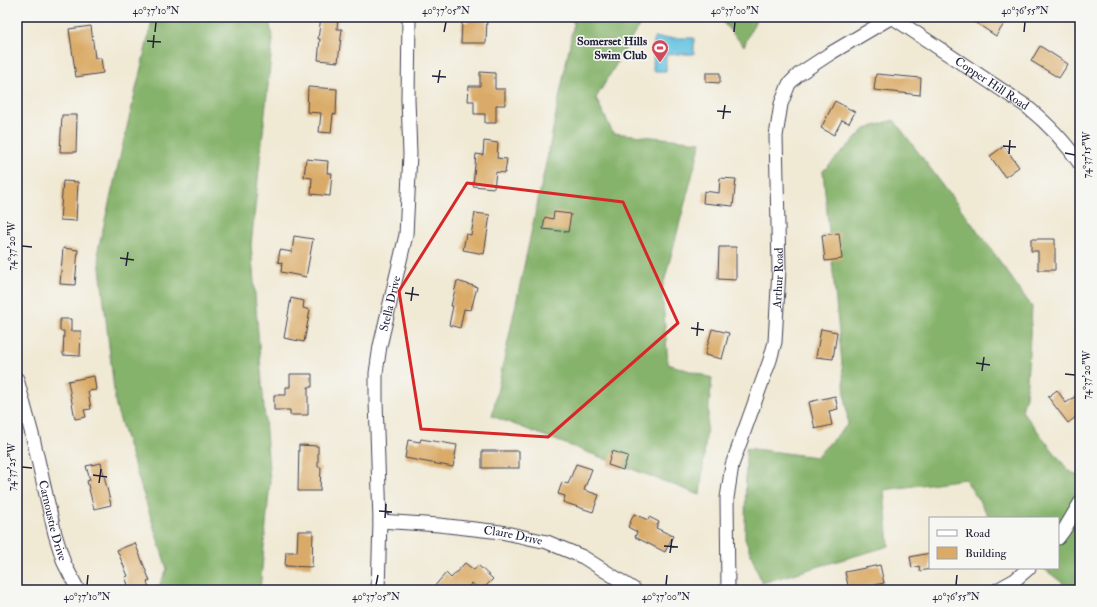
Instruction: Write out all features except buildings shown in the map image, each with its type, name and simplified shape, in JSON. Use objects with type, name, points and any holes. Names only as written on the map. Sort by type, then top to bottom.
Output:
[{"type":"street","name":"Stella Drive","points":[[378,590],[380,521],[376,373],[380,346],[406,235],[410,154],[408,17]]},
{"type":"street","name":"Copper Hill Road","points":[[892,17],[1032,111],[1044,121],[1072,152],[1080,164]]},
{"type":"street","name":"Arthur Road","points":[[728,590],[727,498],[732,465],[770,360],[775,342],[779,269],[776,136],[781,104],[789,84],[800,74],[831,52],[892,17]]},
{"type":"street","name":"Carnoustie Drive","points":[[17,379],[33,438],[55,534],[64,563],[78,590]]},
{"type":"street","points":[[1059,537],[1080,503]]},
{"type":"street","name":"Claire Drive","points":[[380,521],[439,525],[493,532],[547,542],[583,557],[635,590]]},
{"type":"street","points":[[997,590],[1015,580],[1028,569]]},
{"type":"highlighted area","points":[[467,183],[623,202],[678,323],[548,437],[421,429],[399,291]]},
{"type":"green space","points":[[153,17],[268,17],[273,38],[251,245],[270,482],[260,590],[157,590],[167,569],[116,407],[98,250]]},
{"type":"green space","points":[[569,17],[648,17],[643,19],[596,98],[613,133],[701,142],[662,290],[668,364],[712,378],[700,495],[492,416],[549,149],[574,23]]},
{"type":"green space","points":[[718,17],[757,17],[744,46]]},
{"type":"green space","points":[[894,120],[991,249],[1032,307],[1026,396],[1022,411],[1068,470],[1080,477],[1080,590],[1072,590],[1044,569],[1059,569],[1059,517],[989,517],[965,479],[884,490],[889,546],[762,583],[745,539],[746,448],[816,457],[848,424],[823,171],[865,129]]},
{"type":"water","name":"Somerset Hills Swim Club","points":[[654,38],[694,38],[694,54],[666,54],[666,71],[653,71]]},
{"type":"place","name":"Somerset Hills Swim Club","points":[[660,63]]}]
